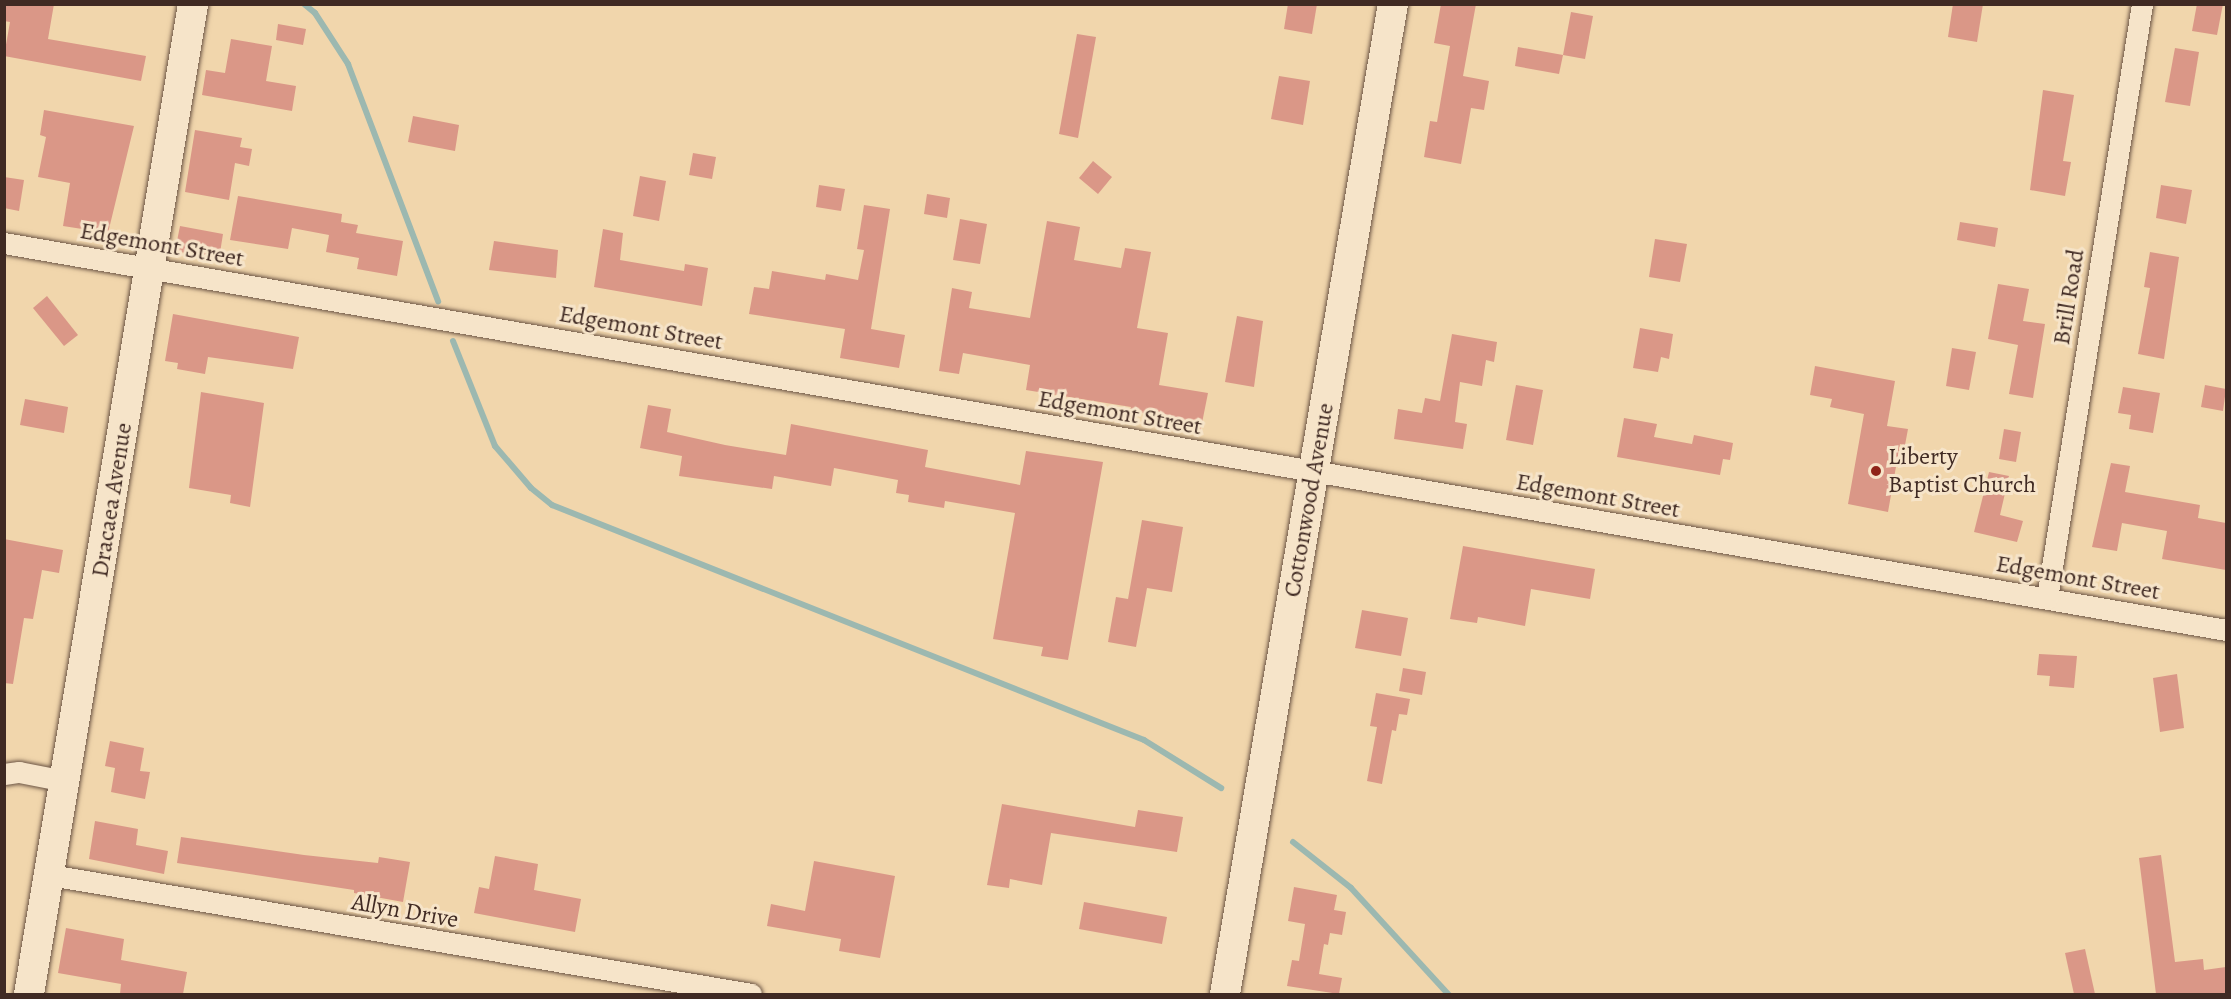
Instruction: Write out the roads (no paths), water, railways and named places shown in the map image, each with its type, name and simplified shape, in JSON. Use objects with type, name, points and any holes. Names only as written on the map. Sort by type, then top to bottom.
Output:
[{"type":"street","name":"Dracaea Avenue","points":[[29,994],[193,4]]},
{"type":"street","name":"Cottonwood Avenue","points":[[1225,994],[1393,4]]},
{"type":"street","name":"Brill Road","points":[[2047,598],[2142,4]]},
{"type":"street","name":"Edgemont Street","points":[[4,243],[1314,473],[2226,630]]},
{"type":"street","points":[[4,774],[19,772],[65,781]]},
{"type":"street","name":"Allyn Drive","points":[[50,875],[751,994]]},
{"type":"waterway","points":[[304,4],[315,13],[348,64],[438,301]]},
{"type":"waterway","points":[[453,341],[495,446],[531,488],[552,505],[1144,740],[1221,788]]},
{"type":"waterway","points":[[1293,842],[1351,888],[1448,994]]},
{"type":"place","name":"Liberty Baptist Church","points":[[1876,471]]}]
